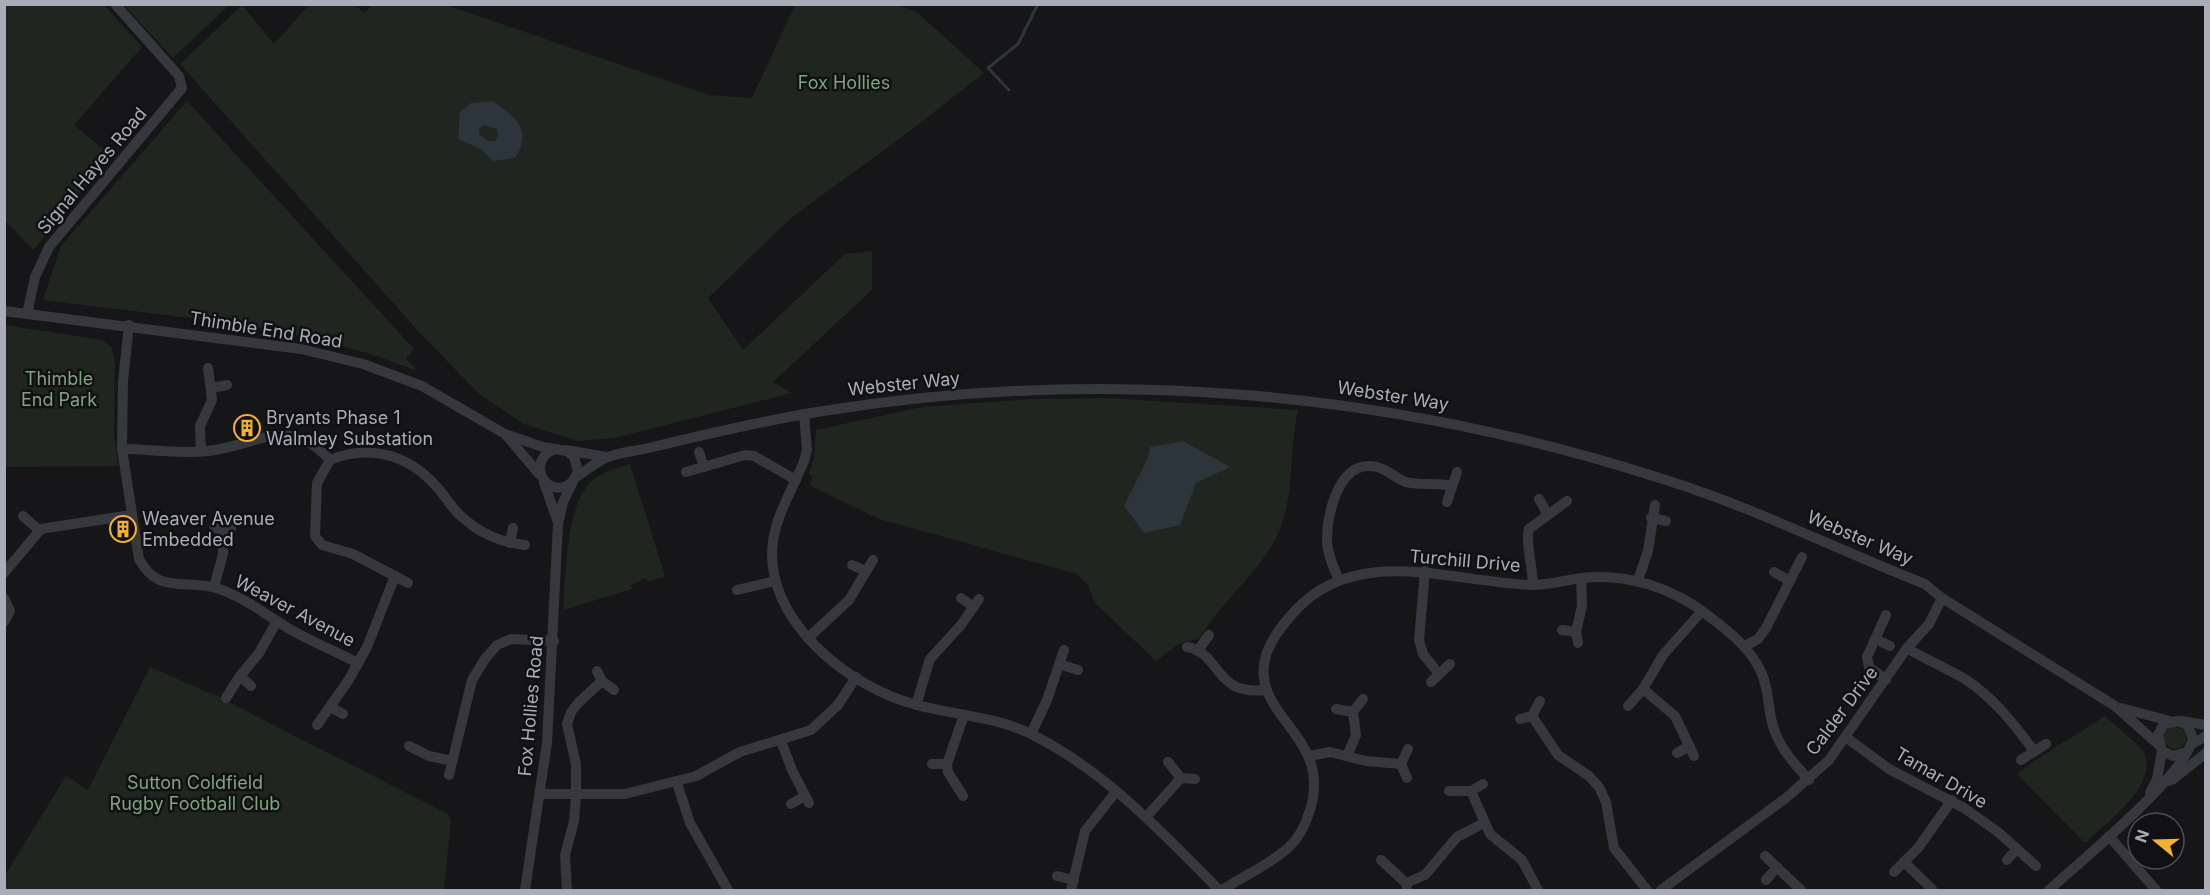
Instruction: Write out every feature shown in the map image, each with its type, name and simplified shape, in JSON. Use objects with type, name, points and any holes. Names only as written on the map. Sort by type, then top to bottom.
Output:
[{"type":"street","name":"Signal Hayes Road","points":[[27,314],[35,277],[49,247],[182,88],[179,76],[115,4]]},
{"type":"street","name":"Thimble End Road","points":[[4,311],[301,349],[363,364],[422,386],[505,434],[560,450]]},
{"type":"street","name":"Weaver Avenue","points":[[129,326],[123,381],[122,449],[139,559],[149,575],[171,584],[214,587],[232,594],[277,621],[358,663]]},
{"type":"street","points":[[201,451],[200,426],[209,410],[212,388],[208,368]]},
{"type":"street","points":[[212,388],[227,386]]},
{"type":"street","name":"Webster Way","points":[[574,480],[607,457],[721,430],[804,414],[960,394],[1109,388],[1262,395],[1393,412],[1538,442],[1670,481],[1734,504],[1925,584],[1942,598],[2115,706],[2161,748]]},
{"type":"street","points":[[804,414],[807,450],[777,525],[772,560],[775,581],[784,603],[808,638],[825,656],[890,696],[916,705],[964,715],[1031,734],[1066,754],[1146,817],[1220,891]]},
{"type":"street","points":[[122,449],[215,450],[261,437],[289,434],[317,446],[330,460]]},
{"type":"street","name":"Thimble End Road","points":[[505,434],[542,478]]},
{"type":"street","points":[[560,450],[572,455],[577,464],[574,480],[558,488],[542,478],[541,459],[560,450]]},
{"type":"street","name":"Webster Way","points":[[560,450],[607,457]]},
{"type":"street","points":[[408,583],[352,554],[322,545],[315,536],[317,483],[330,460],[360,451],[382,454],[409,464],[436,486],[463,519],[492,538],[525,545]]},
{"type":"street","points":[[699,452],[704,467]]},
{"type":"street","points":[[686,472],[745,455],[754,456],[796,480]]},
{"type":"street","points":[[1339,580],[1327,541],[1340,486],[1352,471],[1369,465],[1381,468],[1409,483],[1441,483],[1452,486]]},
{"type":"street","points":[[1448,502],[1456,472]]},
{"type":"street","name":"Fox Hollies Road","points":[[542,478],[553,502],[558,524]]},
{"type":"street","name":"Fox Hollies Road","points":[[525,891],[540,794],[554,641],[558,524],[563,502],[574,480]]},
{"type":"street","points":[[1539,500],[1547,513]]},
{"type":"street","points":[[1533,585],[1533,565],[1527,536],[1529,529],[1547,513],[1567,501]]},
{"type":"street","points":[[1638,580],[1648,551],[1651,518],[1655,505]]},
{"type":"street","points":[[4,573],[39,530],[131,515]]},
{"type":"street","points":[[23,516],[39,530]]},
{"type":"street","points":[[1651,518],[1666,521]]},
{"type":"street","points":[[510,543],[513,528]]},
{"type":"street","points":[[214,587],[223,554],[223,530]]},
{"type":"street","points":[[1745,646],[1758,639],[1766,628],[1802,557]]},
{"type":"street","points":[[808,638],[849,600],[873,560]]},
{"type":"street","points":[[852,565],[867,572]]},
{"type":"street","points":[[1425,571],[1419,640],[1435,678],[1450,664]]},
{"type":"street","name":"Turchill Drive","points":[[1220,891],[1276,857],[1298,835],[1306,821],[1314,792],[1310,756],[1300,739],[1271,704],[1267,690],[1264,672],[1266,655],[1273,638],[1302,603],[1339,580],[1376,572],[1425,571],[1533,585],[1605,576],[1638,580],[1686,600],[1745,646],[1766,684],[1771,719],[1783,751],[1809,780]]},
{"type":"street","points":[[1774,573],[1790,581]]},
{"type":"street","points":[[317,725],[358,663],[395,576]]},
{"type":"street","points":[[1562,630],[1577,638],[1582,606],[1581,578]]},
{"type":"street","points":[[737,590],[775,581]]},
{"type":"street","points":[[4,598],[10,611],[4,622]]},
{"type":"street","points":[[916,705],[930,659],[976,603],[960,598]]},
{"type":"street","name":"Calder Drive","points":[[1661,891],[1809,780],[1846,738],[1907,648],[1929,624],[1942,598]]},
{"type":"street","points":[[1628,706],[1643,689],[1664,655],[1702,611]]},
{"type":"street","points":[[1886,615],[1867,662],[1886,680]]},
{"type":"street","points":[[226,698],[259,653],[277,621]]},
{"type":"street","points":[[1209,635],[1193,648],[1230,685],[1251,692],[1267,690]]},
{"type":"street","points":[[449,775],[466,714],[472,680],[485,659],[497,645],[511,639],[554,641]]},
{"type":"street","points":[[1875,639],[1890,646]]},
{"type":"street","points":[[1907,648],[1963,678],[1986,695],[2017,728],[2034,751]]},
{"type":"street","points":[[1031,734],[1047,700],[1064,650]]},
{"type":"street","points":[[1059,664],[1078,670]]},
{"type":"street","points":[[240,676],[251,686]]},
{"type":"street","points":[[567,891],[565,855],[574,821],[576,764],[567,724],[571,712],[600,676],[614,690]]},
{"type":"street","points":[[540,794],[576,796],[625,794],[677,783],[713,768],[740,752],[804,734],[817,726],[838,705],[856,677]]},
{"type":"street","points":[[1643,689],[1675,716],[1692,751],[1677,753]]},
{"type":"street","points":[[1347,756],[1356,735],[1353,711],[1363,699]]},
{"type":"street","points":[[1532,716],[1540,701]]},
{"type":"street","name":"Webster Way","points":[[2115,706],[2174,721],[2205,724]]},
{"type":"street","points":[[330,707],[343,714]]},
{"type":"street","points":[[1336,709],[1353,711]]},
{"type":"street","points":[[963,796],[948,772],[947,764],[964,715]]},
{"type":"street","points":[[1520,718],[1532,716]]},
{"type":"street","points":[[1532,716],[1558,755],[1599,787],[1606,802],[1614,848],[1647,891]]},
{"type":"street","points":[[2049,891],[2109,836],[2148,799],[2166,781],[2189,748],[2191,730],[2174,721],[2160,730],[2161,748],[2157,779],[2148,799]]},
{"type":"street","points":[[2161,748],[2173,756],[2205,736]]},
{"type":"street","name":"Tamar Drive","points":[[1846,738],[1889,769],[1952,800],[2036,866]]},
{"type":"street","points":[[781,741],[807,800],[791,804]]},
{"type":"street","points":[[2021,760],[2046,744]]},
{"type":"street","points":[[409,746],[429,756],[452,761]]},
{"type":"street","points":[[1407,749],[1401,764],[1407,778]]},
{"type":"street","points":[[1310,756],[1330,752],[1366,761],[1401,764]]},
{"type":"street","points":[[2166,781],[2172,780],[2205,753]]},
{"type":"street","points":[[1168,762],[1181,778],[1195,779]]},
{"type":"street","points":[[932,764],[947,764]]},
{"type":"street","points":[[1146,817],[1181,778]]},
{"type":"street","points":[[677,783],[690,823],[728,891]]},
{"type":"street","points":[[1449,791],[1471,791],[1483,784]]},
{"type":"street","points":[[1471,791],[1490,834],[1522,860],[1538,891]]},
{"type":"street","points":[[1057,876],[1073,885],[1085,831],[1115,793]]},
{"type":"street","points":[[1894,872],[1917,848],[1952,800]]},
{"type":"street","points":[[1381,860],[1407,887],[1425,875],[1457,837],[1484,823]]},
{"type":"street","points":[[2109,836],[2156,891]]},
{"type":"street","points":[[2007,860],[2017,849]]},
{"type":"street","points":[[1765,856],[1801,891]]},
{"type":"street","points":[[1904,862],[1932,889]]},
{"type":"street","points":[[1766,880],[1777,867]]},
{"type":"green space","points":[[5,4],[104,5],[142,47],[74,125],[111,156],[33,250],[5,220]]},
{"type":"green space","name":"Fox Hollies","points":[[894,4],[918,13],[984,73],[910,131],[791,218],[708,298],[743,350],[845,254],[872,251],[872,290],[773,382],[792,393],[615,438],[578,441],[524,424],[480,395],[420,333],[180,64],[242,5],[274,44],[309,5],[354,5],[365,13],[372,5],[446,5],[709,95],[752,98],[795,5]]},
{"type":"green space","points":[[124,5],[229,5],[173,58]]},
{"type":"green space","points":[[187,101],[414,349],[406,359],[416,369],[371,354],[279,332],[184,317],[43,300],[61,246]]},
{"type":"green space","name":"Thimble End Park","points":[[5,325],[102,340],[112,348],[115,363],[114,432],[118,466],[5,467]]},
{"type":"green space","points":[[1108,398],[1298,410],[1289,493],[1282,525],[1275,540],[1258,566],[1207,626],[1199,639],[1180,643],[1156,661],[1095,603],[1088,585],[1077,574],[879,519],[809,485],[813,477],[809,474],[814,458],[816,430],[922,407],[1031,399]]},
{"type":"green space","points":[[630,464],[665,576],[648,582],[646,578],[631,585],[632,589],[563,610],[568,542],[576,507],[592,481],[601,475]]},
{"type":"green space","name":"Sutton Coldfield Rugby Football Club","points":[[150,667],[219,697],[448,814],[451,820],[444,890],[5,890],[4,877],[66,776],[88,790]]},
{"type":"green space","points":[[2105,716],[2142,749],[2146,762],[2145,775],[2129,801],[2085,843],[2017,774]]},
{"type":"green space","points":[[2175,727],[2183,730],[2186,738],[2183,746],[2175,749],[2167,746],[2164,738],[2167,730]]},
{"type":"shaded area","points":[[492,101],[515,118],[522,131],[522,139],[515,158],[493,161],[481,149],[458,139],[460,112],[471,103]],"holes":[[[484,125],[497,129],[498,137],[495,141],[488,141],[479,134],[479,128]]]},
{"type":"shaded area","points":[[1183,441],[1230,467],[1196,483],[1180,525],[1144,533],[1124,506],[1148,458],[1150,447]]},
{"type":"waterway","points":[[1009,90],[988,68],[1018,44],[1038,4]]},
{"type":"place","name":"Bryants Phase 1 Walmley Substation","points":[[247,428]]},
{"type":"place","name":"Weaver Avenue Embedded","points":[[123,529]]}]
